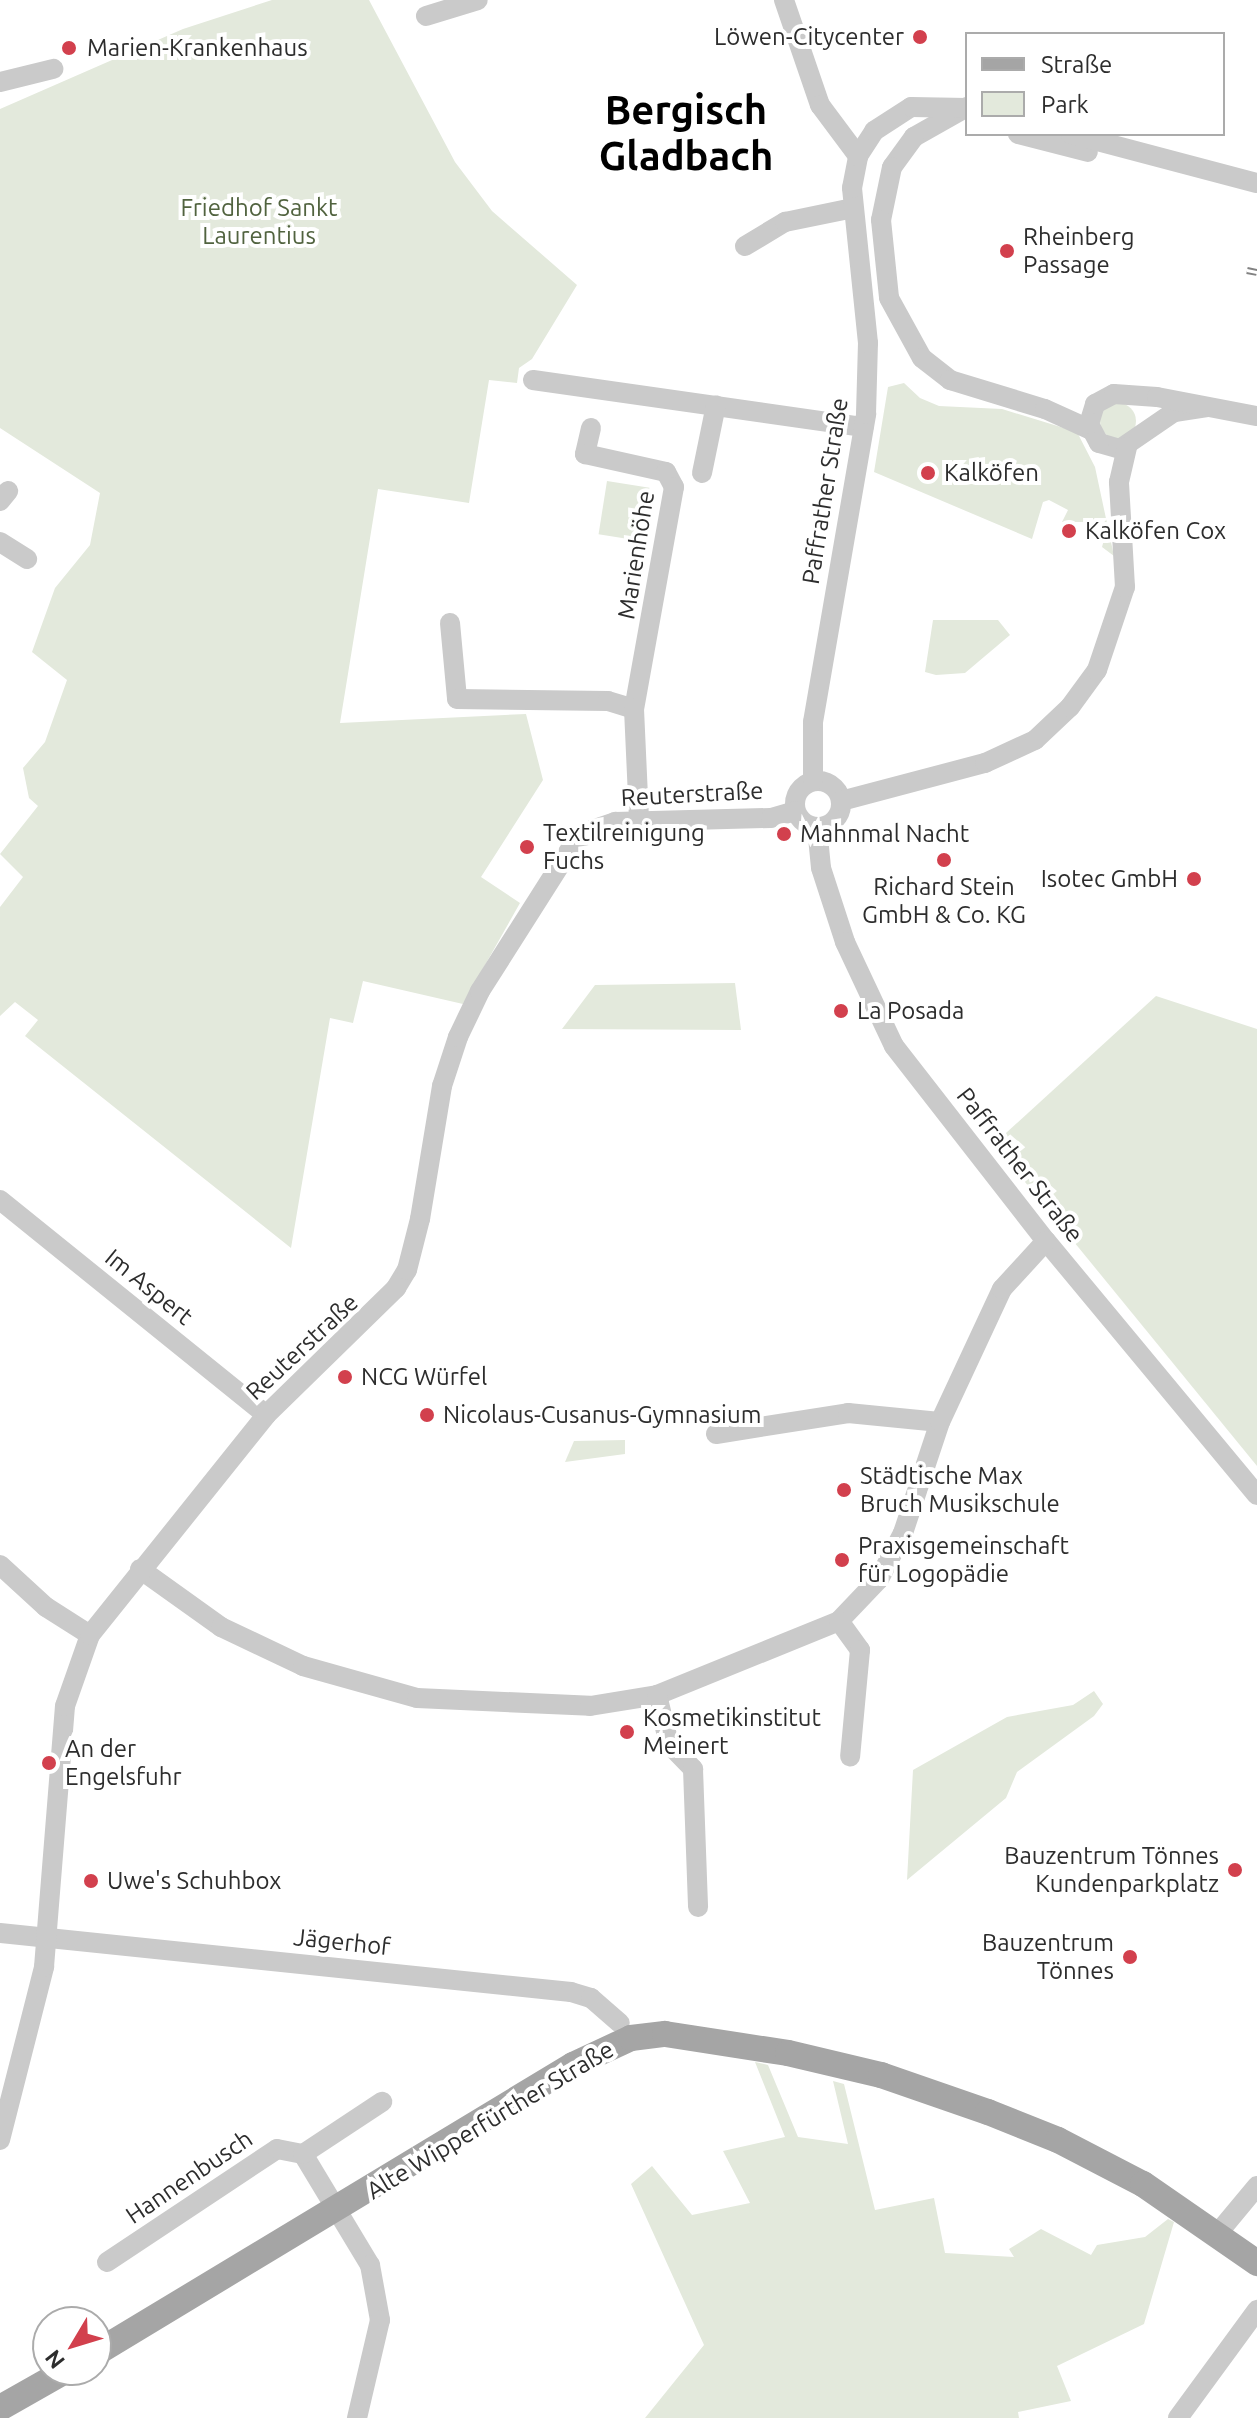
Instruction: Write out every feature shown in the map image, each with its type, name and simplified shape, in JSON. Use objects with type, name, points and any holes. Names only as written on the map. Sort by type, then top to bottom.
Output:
[{"type":"main road","name":"Alte Wipperfürther Straße","points":[[112,2344],[336,2212],[583,2060],[631,2038],[675,2034],[749,2044],[881,2075],[988,2112],[1058,2140],[1143,2184],[1218,2233],[1257,2263]]},
{"type":"main road","points":[[0,2408],[39,2386]]},
{"type":"street","points":[[426,16],[478,0]]},
{"type":"street","points":[[784,0],[820,105],[858,156],[874,131],[911,107],[965,107]]},
{"type":"street","points":[[0,82],[53,69]]},
{"type":"street","points":[[965,108],[914,137],[889,180],[881,231],[889,298],[909,341],[935,370],[972,389],[1014,400],[1093,434],[1106,447],[1127,447]]},
{"type":"street","points":[[945,118],[965,122]]},
{"type":"street","points":[[1028,136],[1257,183]]},
{"type":"street","points":[[1108,138],[1157,163]]},
{"type":"street","name":"Paffrather Straße","points":[[813,781],[813,722],[864,427],[868,343],[853,208],[858,156]]},
{"type":"street","points":[[745,246],[785,222],[853,208]]},
{"type":"street","points":[[533,380],[864,427]]},
{"type":"street","points":[[1014,400],[1095,404],[1107,396],[1128,396],[1257,416]]},
{"type":"street","points":[[1128,396],[1140,406],[1143,431]]},
{"type":"street","points":[[1095,404],[1093,434],[1124,525]]},
{"type":"street","points":[[702,473],[716,405]]},
{"type":"street","points":[[841,801],[985,763],[1035,740],[1070,707],[1097,670],[1125,587],[1119,475],[1127,447],[1143,431],[1174,412],[1207,407]]},
{"type":"street","name":"Marienhöhe","points":[[591,428],[585,454],[666,472],[674,487],[634,709],[639,821]]},
{"type":"street","points":[[0,542],[27,559]]},
{"type":"street","points":[[450,623],[457,699],[608,701],[634,709]]},
{"type":"street","points":[[813,781],[831,785],[841,801],[837,817],[817,827],[795,811],[797,792],[813,781]]},
{"type":"street","name":"Reuterstraße","points":[[0,2140],[49,1937],[65,1706],[90,1635],[266,1415],[377,1311],[407,1270],[442,1086],[480,991],[572,846],[589,831],[639,821],[771,818],[795,811]]},
{"type":"street","name":"Paffrather Straße","points":[[817,827],[821,868],[845,942],[894,1046],[1046,1241],[1257,1495]]},
{"type":"street","name":"Im Aspert","points":[[0,1200],[266,1415]]},
{"type":"street","points":[[140,1569],[221,1627],[303,1666],[417,1698],[590,1706],[657,1695],[839,1621],[879,1579],[903,1533],[940,1422],[1002,1289],[1046,1241]]},
{"type":"street","points":[[716,1434],[848,1413],[940,1422]]},
{"type":"street","points":[[0,1565],[46,1607],[90,1635]]},
{"type":"street","points":[[839,1621],[860,1650],[850,1757]]},
{"type":"street","points":[[657,1695],[669,1744],[693,1769],[698,1907]]},
{"type":"street","name":"Jägerhof","points":[[0,1933],[571,1992],[591,1998],[620,2023]]},
{"type":"street","name":"Hannenbusch","points":[[107,2262],[277,2149],[303,2154],[382,2102]]},
{"type":"street","points":[[303,2154],[370,2265],[380,2320],[357,2418]]},
{"type":"street","points":[[1218,2233],[1257,2186]]},
{"type":"street","points":[[1184,2416],[1257,2310]]},
{"type":"green space","name":"Friedhof Sankt Laurentius","points":[[272,0],[369,0],[455,162],[492,211],[577,285],[532,359],[519,368],[517,383],[489,380],[469,503],[378,489],[340,723],[526,714],[543,780],[481,877],[520,903],[463,1004],[363,981],[353,1023],[330,1018],[291,1248],[25,1036],[38,1020],[15,1002],[0,1016],[0,907],[23,877],[0,854],[38,806],[29,798],[23,768],[45,742],[67,680],[32,652],[55,588],[90,545],[100,493],[0,428],[0,109],[183,29]]},
{"type":"green space","points":[[904,383],[920,398],[939,406],[1002,409],[1077,432],[1095,467],[1114,556],[1102,547],[1105,536],[1097,522],[1062,522],[1068,510],[1049,500],[1043,502],[1032,539],[874,472],[888,387]]},
{"type":"green space","points":[[1118,403],[1131,408],[1136,421],[1131,434],[1118,439],[1105,434],[1100,421],[1105,408]]},
{"type":"green space","points":[[607,481],[649,488],[641,541],[599,534]]},
{"type":"green space","points":[[933,620],[998,620],[1010,635],[965,673],[936,675],[925,672]]},
{"type":"green space","points":[[735,983],[741,1030],[562,1029],[595,985]]},
{"type":"green space","points":[[1156,996],[1257,1029],[1257,1466],[994,1144]]},
{"type":"green space","points":[[625,1440],[625,1454],[565,1462],[574,1441]]},
{"type":"green space","points":[[1094,1691],[1103,1704],[1094,1716],[1017,1772],[1006,1798],[907,1880],[913,1770],[1007,1717],[1073,1705]]},
{"type":"green space","points":[[755,2062],[768,2065],[798,2137],[848,2144],[833,2081],[844,2084],[875,2210],[934,2198],[945,2253],[1014,2257],[1009,2249],[1041,2229],[1091,2255],[1097,2245],[1145,2237],[1168,2219],[1174,2222],[1144,2324],[1057,2366],[1071,2401],[1018,2412],[1019,2418],[645,2418],[704,2345],[631,2184],[652,2166],[692,2215],[750,2203],[723,2151],[785,2137]]},
{"type":"railway","points":[[1247,270],[1257,272]]},
{"type":"place","name":"Löwen-Citycenter","points":[[920,37]]},
{"type":"place","name":"Marien-Krankenhaus","points":[[69,48]]},
{"type":"place","name":"Rheinberg Passage","points":[[1007,251]]},
{"type":"place","name":"Kalköfen","points":[[928,473]]},
{"type":"place","name":"Kalköfen Cox","points":[[1069,531]]},
{"type":"place","name":"Mahnmal Nacht","points":[[784,834]]},
{"type":"place","name":"Textilreinigung Fuchs","points":[[527,847]]},
{"type":"place","name":"Richard Stein GmbH & Co. KG","points":[[944,860]]},
{"type":"place","name":"Isotec GmbH","points":[[1194,879]]},
{"type":"place","name":"La Posada","points":[[841,1011]]},
{"type":"place","name":"NCG Würfel","points":[[345,1377]]},
{"type":"place","name":"Nicolaus-Cusanus-Gymnasium","points":[[427,1415]]},
{"type":"place","name":"Städtische Max Bruch Musikschule","points":[[844,1490]]},
{"type":"place","name":"Praxisgemeinschaft für Logopädie","points":[[842,1560]]},
{"type":"place","name":"Kosmetikinstitut Meinert","points":[[627,1732]]},
{"type":"place","name":"An der Engelsfuhr","points":[[49,1763]]},
{"type":"place","name":"Bauzentrum Tönnes Kundenparkplatz","points":[[1235,1870]]},
{"type":"place","name":"Uwe's Schuhbox","points":[[91,1881]]},
{"type":"place","name":"Bauzentrum Tönnes","points":[[1130,1957]]},
{"type":"district","name":"Bergisch Gladbach","points":[[686,133]]}]
